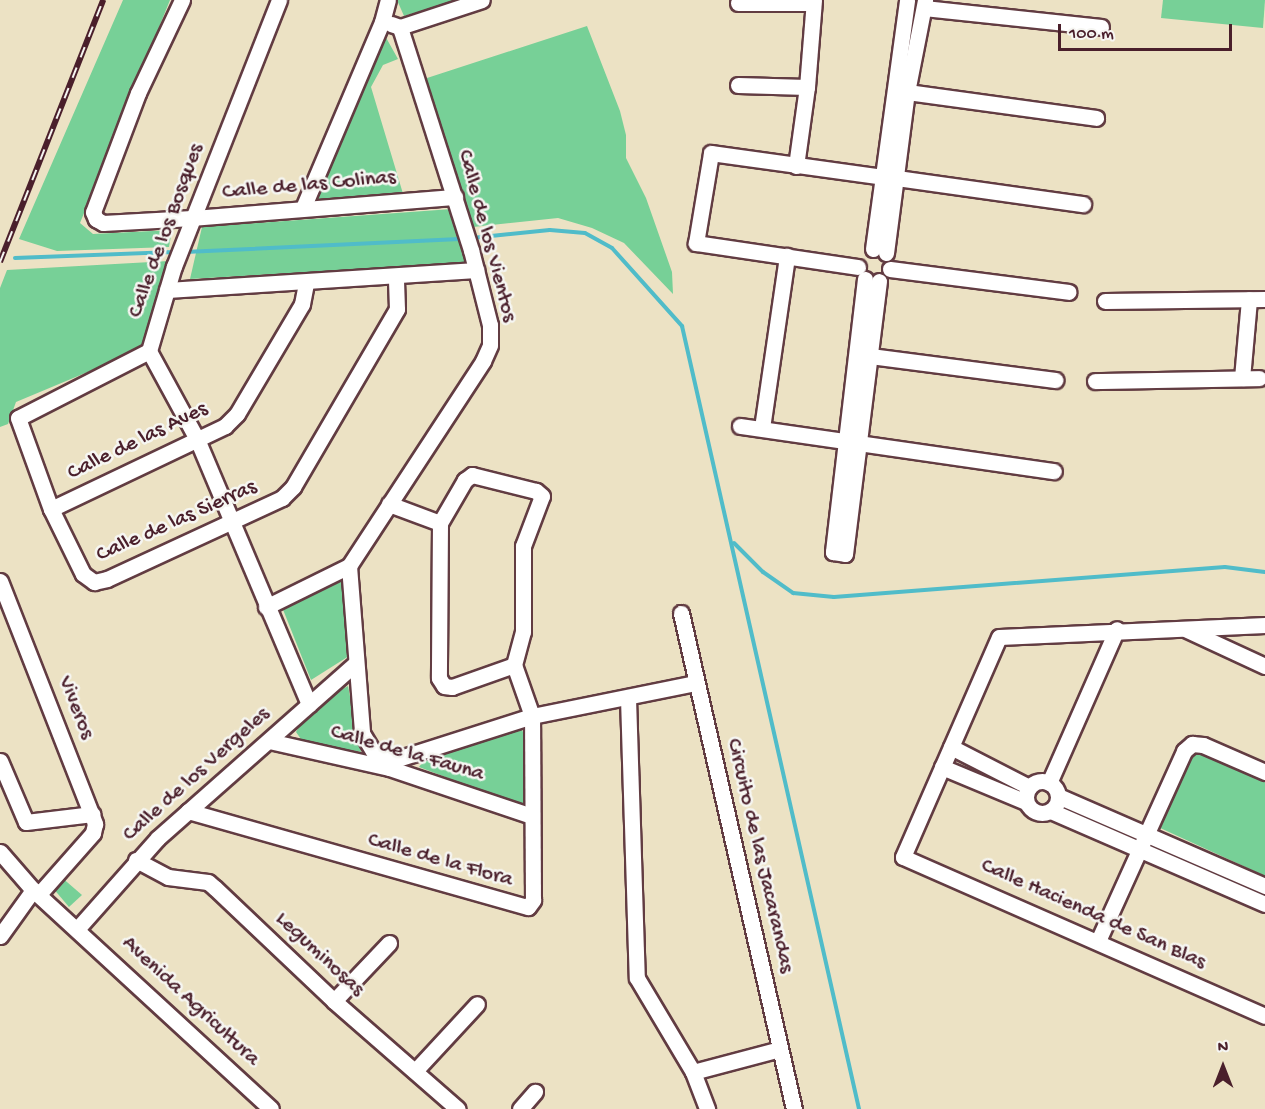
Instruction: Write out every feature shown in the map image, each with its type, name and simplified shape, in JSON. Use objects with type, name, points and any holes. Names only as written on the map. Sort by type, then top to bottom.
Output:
[{"type":"street","name":"Calle de las Colinas","points":[[182,0],[138,93],[93,212],[96,219],[103,224],[455,197]]},
{"type":"street","name":"Calle de los Bosques","points":[[279,0],[174,266],[149,351],[197,439],[266,607],[309,704]]},
{"type":"street","points":[[382,21],[400,27],[482,0]]},
{"type":"street","points":[[890,269],[879,251],[901,91],[907,0]]},
{"type":"street","points":[[303,208],[382,21],[382,1]]},
{"type":"street","points":[[738,3],[813,2],[807,87],[796,166]]},
{"type":"street","points":[[901,91],[924,4],[1101,27]]},
{"type":"street","name":"Calle de los Vientos","points":[[349,566],[483,361],[490,345],[490,325],[471,250],[400,27]]},
{"type":"street","points":[[738,85],[807,87]]},
{"type":"street","points":[[901,91],[1096,118]]},
{"type":"street","points":[[1069,292],[890,269],[868,275],[788,256],[696,243],[711,153],[1083,204]]},
{"type":"street","points":[[868,275],[853,440],[845,554],[833,552],[853,440],[870,356],[868,275],[864,253],[879,251]]},
{"type":"street","points":[[762,428],[788,256]]},
{"type":"street","points":[[167,290],[396,278],[476,270]]},
{"type":"street","name":"Calle de las Sierras","points":[[149,351],[18,418],[51,509],[83,574],[94,582],[107,579],[232,522],[282,498],[293,487],[397,309],[396,278]]},
{"type":"street","name":"Calle de las Aves","points":[[51,509],[225,426],[237,414],[302,304],[306,283]]},
{"type":"street","points":[[1242,378],[1249,299]]},
{"type":"street","points":[[1105,301],[1265,299]]},
{"type":"street","points":[[870,356],[1055,380]]},
{"type":"street","points":[[1095,381],[1259,378]]},
{"type":"street","points":[[740,426],[853,440],[1054,471]]},
{"type":"street","points":[[472,475],[536,491],[542,496],[523,546],[524,632],[514,664],[452,687],[444,686],[439,678],[440,523],[465,480],[472,475]]},
{"type":"street","points":[[389,504],[440,523]]},
{"type":"street","points":[[266,607],[349,566],[362,733],[373,751],[390,764],[531,716],[695,683]]},
{"type":"street","name":"Viveros","points":[[0,581],[93,814]]},
{"type":"street","name":"Circuito de las Jacarandas","points":[[681,613],[695,683],[794,1109]]},
{"type":"street","points":[[0,626],[15,619]]},
{"type":"street","points":[[1265,625],[1185,629],[1117,629],[999,637],[942,767],[1026,802],[1034,812],[1055,803],[1148,835],[1265,886]]},
{"type":"street","points":[[1117,629],[1049,783],[1055,803],[1142,850],[1265,904]]},
{"type":"street","points":[[1185,629],[1265,666]]},
{"type":"street","name":"Calle de los Vergeles","points":[[78,928],[136,860],[188,810],[355,664]]},
{"type":"street","name":"Calle de la Flora","points":[[188,810],[519,908],[528,907],[533,900],[531,716],[514,664]]},
{"type":"street","points":[[628,698],[637,978],[693,1072],[707,1109]]},
{"type":"street","name":"Calle de la Fauna","points":[[269,741],[390,764],[532,816]]},
{"type":"street","points":[[1098,941],[1142,850],[1184,750],[1192,744],[1265,772]]},
{"type":"street","points":[[951,747],[1029,787]]},
{"type":"street","points":[[0,761],[26,822],[93,814],[93,833],[36,892],[0,936]]},
{"type":"street","name":"Calle Hacienda de San Blas","points":[[942,767],[903,857],[1265,1016]]},
{"type":"street","points":[[1026,802],[1029,787],[1038,782],[1049,783]]},
{"type":"street","name":"Avenida Agricultura","points":[[0,852],[36,892],[78,928],[271,1109]]},
{"type":"street","name":"Leguminosas","points":[[136,860],[168,877],[208,882],[334,1001],[458,1109]]},
{"type":"street","points":[[334,1001],[389,943]]},
{"type":"street","points":[[415,1071],[477,1004]]},
{"type":"street","points":[[693,1072],[780,1049]]},
{"type":"street","points":[[520,1109],[535,1092]]},
{"type":"green space","points":[[123,0],[170,0],[80,223],[93,234],[172,230],[169,247],[57,251],[19,239]]},
{"type":"green space","points":[[397,0],[458,0],[404,16]]},
{"type":"green space","points":[[1163,0],[1265,0],[1263,28],[1161,18]]},
{"type":"green space","points":[[587,26],[620,111],[626,135],[626,158],[646,198],[672,272],[673,294],[624,243],[592,228],[558,218],[473,227],[424,79]]},
{"type":"green space","points":[[384,34],[398,59],[383,65],[371,87],[404,197],[315,203]]},
{"type":"green space","points":[[452,209],[468,263],[190,279],[202,227]]},
{"type":"green space","points":[[169,261],[145,348],[16,402],[8,424],[0,427],[0,288],[7,270]]},
{"type":"green space","points":[[343,579],[349,656],[311,680],[282,607]]},
{"type":"green space","points":[[348,686],[361,752],[303,742],[296,732],[309,708]]},
{"type":"green space","points":[[519,726],[528,739],[526,808],[419,767],[425,759]]},
{"type":"green space","points":[[1193,751],[1265,781],[1265,876],[1158,827]]},
{"type":"green space","points":[[60,876],[82,895],[69,907],[52,887]]},
{"type":"waterway","points":[[472,238],[550,230],[585,233],[612,248],[682,326],[859,1109]]},
{"type":"waterway","points":[[185,252],[465,239]]},
{"type":"waterway","points":[[15,258],[174,252]]},
{"type":"waterway","points":[[734,543],[763,572],[793,593],[834,597],[1225,567],[1265,572]]},
{"type":"railway","points":[[0,262],[103,0]]}]
